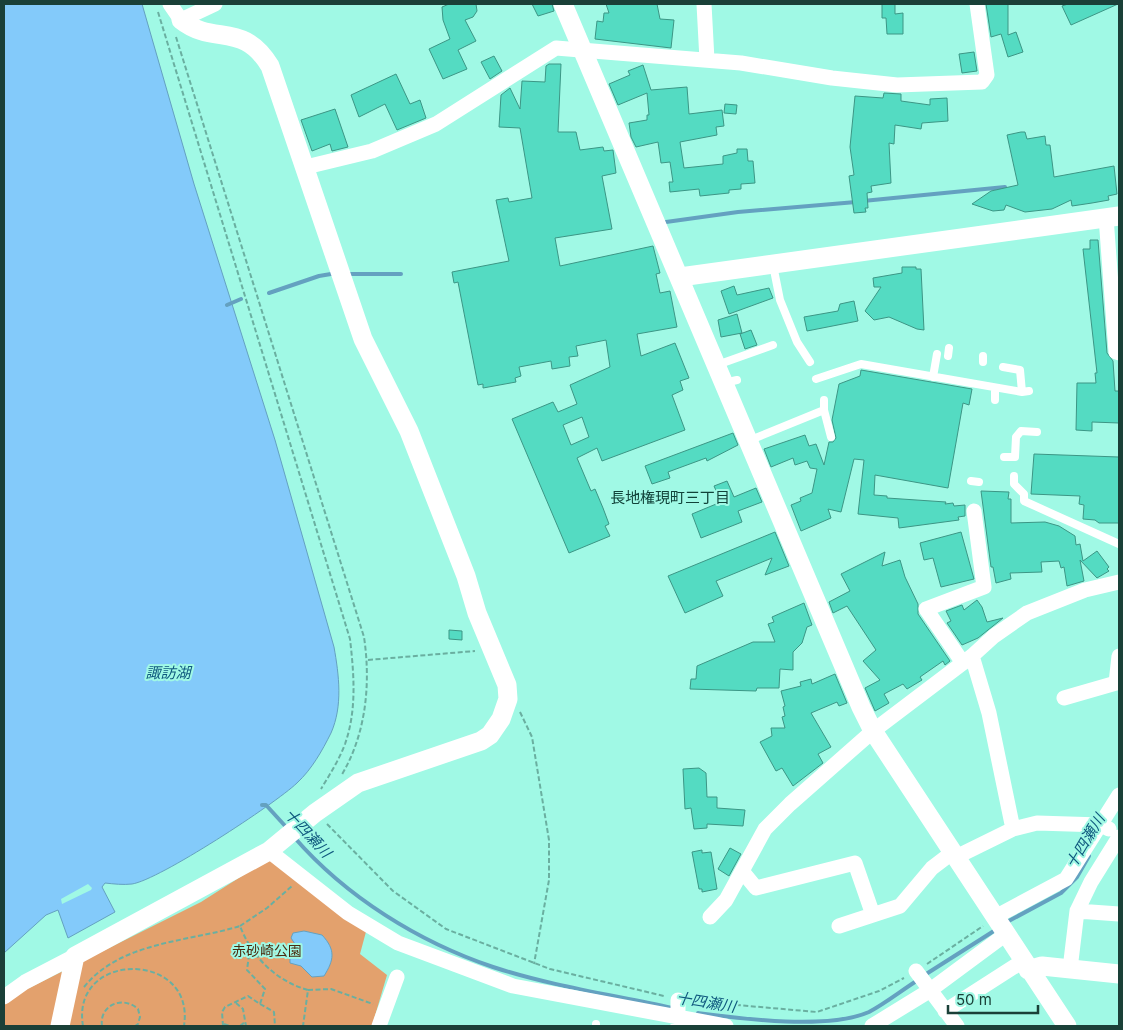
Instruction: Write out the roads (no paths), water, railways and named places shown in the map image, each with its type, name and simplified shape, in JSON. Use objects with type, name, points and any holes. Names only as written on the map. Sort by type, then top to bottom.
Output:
[{"type":"street","points":[[181,20],[215,4]]},
{"type":"street","points":[[563,4],[717,365],[730,382],[748,441],[873,732],[1067,1026]]},
{"type":"street","points":[[704,4],[707,60]]},
{"type":"street","points":[[310,166],[372,151],[436,124],[556,48],[741,63],[832,78],[897,85],[982,82],[986,75],[977,4]]},
{"type":"street","points":[[4,997],[25,982],[272,848],[312,815],[358,783],[481,741],[497,727],[508,699],[507,684],[492,650],[409,431],[363,338],[270,66],[259,49],[247,41],[232,35],[198,30],[164,7]]},
{"type":"street","points":[[680,277],[1113,217],[1116,352],[1119,353]]},
{"type":"street","points":[[974,511],[984,587],[926,609],[968,660],[989,713],[1013,829]]},
{"type":"street","points":[[710,917],[726,900],[765,829],[790,804],[873,732],[968,660],[994,636],[1027,613],[1085,590],[1119,582]]},
{"type":"street","points":[[1064,698],[1116,683],[1119,656]]},
{"type":"street","points":[[1070,969],[1077,911],[1112,831],[1119,795]]},
{"type":"street","points":[[839,926],[900,906],[932,868],[954,854],[1013,829],[1037,823],[1112,831]]},
{"type":"street","points":[[872,1026],[929,990],[1001,926],[1066,879],[1112,831]]},
{"type":"street","points":[[272,848],[301,877],[348,913],[407,946],[514,986],[677,1012],[726,1026]]},
{"type":"street","points":[[742,871],[756,888],[855,863],[874,915]]},
{"type":"street","points":[[1077,911],[1119,914]]},
{"type":"street","points":[[60,1026],[75,956]]},
{"type":"street","points":[[945,1011],[1026,965],[1119,974]]},
{"type":"street","points":[[917,972],[957,1026]]},
{"type":"street","points":[[379,1026],[397,978]]},
{"type":"lane","points":[[772,264],[780,300],[797,342],[811,358]]},
{"type":"lane","points":[[717,365],[774,346]]},
{"type":"lane","points":[[934,377],[938,354]]},
{"type":"lane","points":[[816,379],[862,364],[1026,392],[1020,370],[1003,367]]},
{"type":"lane","points":[[995,400],[996,388]]},
{"type":"lane","points":[[824,400],[824,410],[831,437]]},
{"type":"lane","points":[[748,441],[824,410]]},
{"type":"lane","points":[[1004,457],[1015,457],[1016,437],[1021,431],[1038,432]]},
{"type":"lane","points":[[1012,481],[1024,494],[1024,501],[1119,544]]},
{"type":"water","name":"諏訪湖","points":[[4,4],[142,4],[194,184],[275,440],[334,647],[339,701],[335,723],[328,740],[307,772],[285,793],[216,840],[146,879],[132,884],[105,883],[102,887],[115,912],[68,938],[58,910],[46,915],[4,953]]},
{"type":"water","points":[[304,931],[322,935],[330,945],[332,955],[330,965],[324,976],[312,977],[301,966],[290,963],[290,957],[297,947],[291,938],[293,933]]},
{"type":"waterway","points":[[863,201],[1005,187]]},
{"type":"waterway","points":[[666,222],[738,212],[856,202]]},
{"type":"waterway","points":[[269,293],[319,276],[331,274]]},
{"type":"waterway","points":[[350,274],[401,274]]},
{"type":"waterway","points":[[227,305],[241,299]]},
{"type":"waterway","name":"十四瀬川","points":[[262,805],[266,805],[287,828]]},
{"type":"waterway","name":"十四瀬川","points":[[294,837],[314,859],[360,898],[411,931],[438,945],[465,957],[515,974],[672,1008]]},
{"type":"waterway","name":"十四瀬川","points":[[1005,923],[1061,893],[1077,877],[1089,856]]},
{"type":"waterway","name":"十四瀬川","points":[[923,976],[997,929]]},
{"type":"waterway","name":"十四瀬川","points":[[698,1013],[785,1022],[831,1021],[869,1012],[918,980]]},
{"type":"district","name":"長地権現町三丁目","points":[[670,497]]},
{"type":"park label","name":"赤砂崎公園","points":[[267,950]]}]
